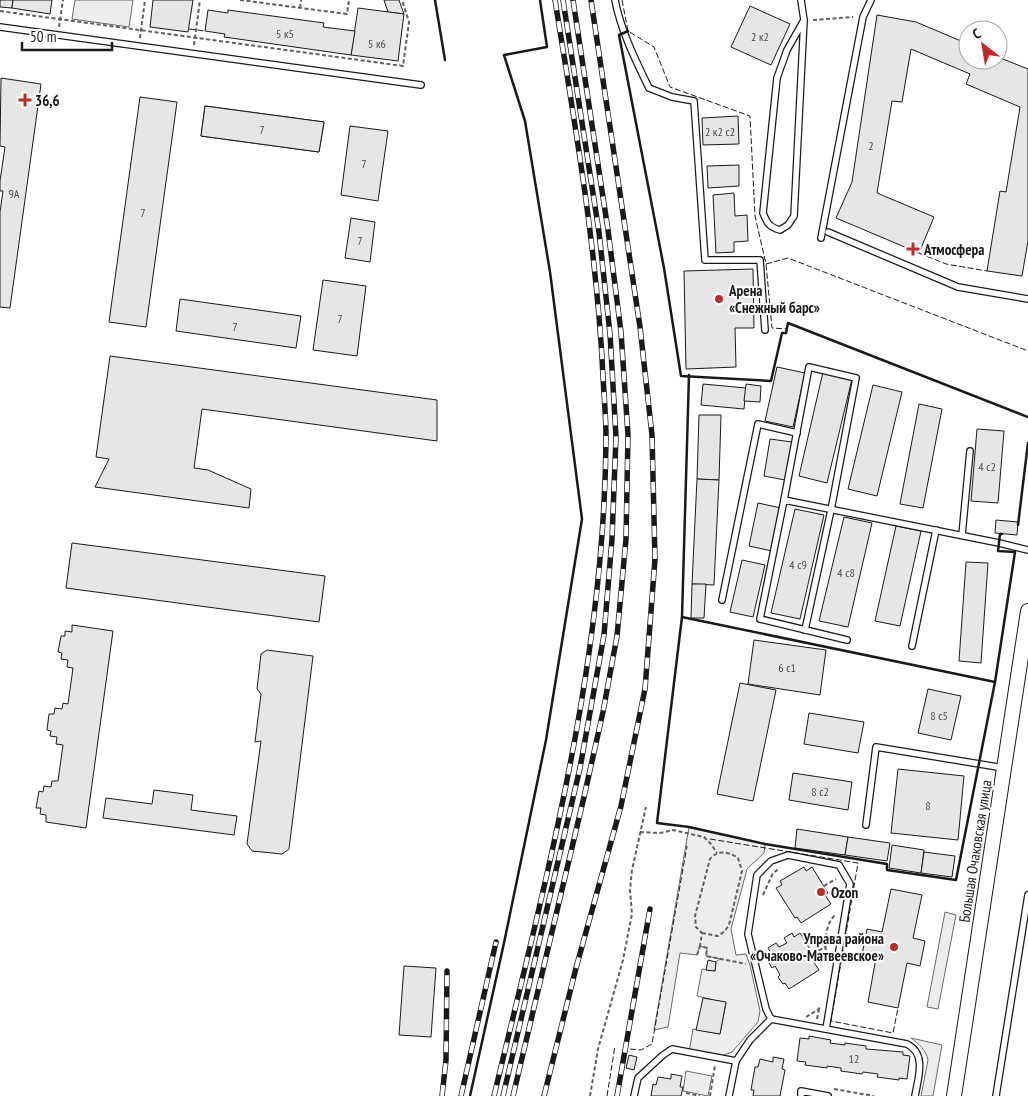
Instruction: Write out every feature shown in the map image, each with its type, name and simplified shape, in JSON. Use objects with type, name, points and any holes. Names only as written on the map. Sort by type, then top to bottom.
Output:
[{"type":"street","name":"Большая Очаковская улица","points":[[954,1096],[1028,610]]},
{"type":"lane","points":[[615,0],[624,34],[649,88],[694,101],[705,260],[760,260],[765,330]]},
{"type":"lane","points":[[801,0],[804,20],[794,216],[788,225],[780,230],[772,228],[767,223],[763,213],[777,78],[787,50],[804,20]]},
{"type":"lane","points":[[821,238],[863,17],[871,0]]},
{"type":"lane","points":[[0,27],[421,85]]},
{"type":"lane","points":[[828,232],[958,287],[1028,299]]},
{"type":"lane","points":[[805,630],[831,510],[856,378],[809,368],[760,619],[805,630],[847,640]]},
{"type":"lane","points":[[722,600],[758,424],[797,433]]},
{"type":"lane","points":[[962,535],[970,451]]},
{"type":"lane","points":[[784,500],[1028,550]]},
{"type":"lane","points":[[912,646],[936,530]]},
{"type":"lane","points":[[866,825],[876,747],[1004,768]]},
{"type":"lane","points":[[826,1029],[850,884],[838,865],[788,855],[771,862],[758,874],[748,934],[766,1009],[772,1019],[826,1029],[907,1044],[913,1047],[921,1062],[915,1096]]},
{"type":"lane","points":[[996,1096],[1025,936],[1028,896]]},
{"type":"lane","points":[[729,1096],[736,1061],[750,1040],[772,1019]]},
{"type":"lane","points":[[634,1096],[638,1078],[663,1055],[672,1050],[736,1061]]},
{"type":"lane","points":[[801,1096],[801,1091],[828,1096]]},
{"type":"path","points":[[58,35],[63,0]]},
{"type":"path","points":[[139,46],[145,0]]},
{"type":"path","points":[[192,53],[200,0]]},
{"type":"path","points":[[240,0],[347,14],[349,0]]},
{"type":"path","points":[[300,8],[301,0]]},
{"type":"path","points":[[0,11],[403,66],[409,22],[402,0]]},
{"type":"path","points":[[804,20],[863,17]]},
{"type":"path","points":[[590,1096],[598,1050],[623,960],[632,914],[630,890],[632,870],[646,808]]},
{"type":"path","points":[[640,832],[660,833],[673,830],[704,837],[717,854]]},
{"type":"path","points":[[722,852],[731,853],[738,858],[742,871],[729,925],[718,936],[702,933],[696,927],[695,916],[710,859],[722,852]]},
{"type":"path","points":[[760,898],[764,894],[774,873],[786,866]]},
{"type":"path","points":[[824,886],[835,878],[840,884]]},
{"type":"path","points":[[827,965],[825,947],[829,920],[838,912]]},
{"type":"path","points":[[697,956],[702,933]]},
{"type":"path","points":[[700,946],[707,948],[706,956],[756,966]]},
{"type":"path","points":[[813,954],[825,947]]},
{"type":"path","points":[[822,1004],[816,1021],[822,1022],[826,1029]]},
{"type":"path","points":[[810,1020],[804,1019],[819,1009]]},
{"type":"path","points":[[710,1096],[716,1058]]},
{"type":"path","points":[[826,1088],[874,1096]]},
{"type":"path","points":[[686,1093],[700,1096]]},
{"type":"shaded area","points":[[75,0],[133,0],[129,27],[72,19]]},
{"type":"shaded area","points":[[689,827],[765,844],[764,853],[747,869],[731,929],[736,955],[746,954],[750,965],[760,1011],[758,1022],[732,1052],[721,1056],[689,1052],[693,1029],[720,1034],[726,1003],[697,996],[702,969],[715,971],[716,962],[720,959],[706,956],[707,948],[700,946],[697,955],[680,953],[668,1027],[654,1030]]},
{"type":"shaded area","points":[[945,912],[956,915],[938,1009],[927,1007]]},
{"type":"shaded area","points":[[911,1038],[942,1045],[933,1096],[921,1096],[928,1060],[926,1053]]},
{"type":"shaded area","points":[[686,1071],[712,1076],[708,1096],[683,1091]]},
{"type":"building","points":[[0,0],[13,0],[12,8],[0,7]]},
{"type":"building","points":[[13,0],[52,0],[50,14],[12,8]]},
{"type":"building","points":[[153,0],[193,0],[188,32],[150,27]]},
{"type":"building","points":[[384,0],[399,0],[404,14],[388,12]]},
{"type":"building","points":[[750,6],[790,24],[771,65],[731,47]]},
{"type":"building","points":[[358,8],[404,14],[398,61],[351,55]]},
{"type":"building","points":[[208,10],[228,13],[228,10],[324,23],[323,27],[355,31],[351,55],[224,37],[225,34],[205,31]]},
{"type":"building","points":[[877,15],[916,22],[958,40],[958,69],[911,49],[902,102],[892,101],[877,193],[934,217],[919,253],[836,218],[852,182]]},
{"type":"building","points":[[1008,61],[1028,69],[1028,241],[1022,276],[987,271],[1000,191],[1006,192],[1020,107],[966,84],[970,74],[961,70],[1008,70]]},
{"type":"building","points":[[1,78],[41,84],[10,308],[0,307],[0,212],[3,191],[0,191],[0,181],[5,147],[0,146]]},
{"type":"building","points":[[140,97],[177,102],[146,327],[109,322]]},
{"type":"building","points":[[205,106],[324,122],[319,152],[201,136]]},
{"type":"building","points":[[205,106],[324,122],[319,152],[201,136]]},
{"type":"building","points":[[738,116],[739,144],[703,145],[702,118]]},
{"type":"building","points":[[350,126],[388,131],[378,201],[341,195]]},
{"type":"building","points":[[739,165],[739,186],[708,188],[707,166]]},
{"type":"building","points":[[734,193],[735,216],[747,215],[748,241],[734,242],[734,252],[716,253],[713,195]]},
{"type":"building","points":[[351,218],[375,222],[370,262],[345,258]]},
{"type":"building","name":"Арена «Снежный барс»","points":[[753,269],[754,328],[735,328],[736,367],[686,369],[684,271]]},
{"type":"building","points":[[323,280],[366,286],[357,356],[313,350]]},
{"type":"building","points":[[180,299],[301,316],[296,348],[176,331]]},
{"type":"building","points":[[110,356],[437,400],[437,441],[202,409],[194,468],[208,470],[251,489],[249,508],[95,487],[109,459],[96,457]]},
{"type":"building","points":[[777,367],[805,373],[793,427],[765,421]]},
{"type":"building","points":[[823,372],[852,379],[827,483],[799,476]]},
{"type":"building","points":[[703,384],[746,388],[744,409],[701,405]]},
{"type":"building","points":[[746,384],[761,386],[760,402],[744,401]]},
{"type":"building","points":[[873,385],[902,392],[877,496],[848,489]]},
{"type":"building","points":[[919,404],[942,409],[923,508],[900,504]]},
{"type":"building","points":[[699,415],[721,415],[719,480],[697,479]]},
{"type":"building","points":[[977,429],[1004,431],[998,503],[971,501]]},
{"type":"building","points":[[770,439],[792,442],[785,480],[764,476]]},
{"type":"building","points":[[697,479],[719,480],[714,585],[692,584]]},
{"type":"building","points":[[758,503],[781,508],[772,551],[749,546]]},
{"type":"building","points":[[795,509],[824,515],[800,619],[771,613]]},
{"type":"building","points":[[844,517],[872,523],[848,627],[819,621]]},
{"type":"building","points":[[996,520],[1018,522],[1017,535],[995,533]]},
{"type":"building","points":[[896,526],[921,531],[900,626],[875,621]]},
{"type":"building","points":[[72,543],[325,576],[319,622],[66,588]]},
{"type":"building","points":[[742,560],[765,565],[753,617],[730,612]]},
{"type":"building","points":[[966,562],[988,563],[981,663],[959,661]]},
{"type":"building","points":[[692,584],[706,584],[704,618],[691,618]]},
{"type":"building","points":[[72,625],[113,631],[86,828],[46,822],[46,815],[40,814],[41,808],[36,808],[39,791],[43,792],[44,786],[51,787],[52,781],[58,781],[63,745],[56,744],[57,737],[50,736],[51,731],[47,730],[49,714],[54,714],[55,708],[62,709],[63,703],[68,704],[73,668],[67,667],[68,660],[61,659],[62,653],[58,652],[61,636],[65,636],[65,631],[72,632]]},
{"type":"building","points":[[754,640],[826,650],[820,695],[748,684]]},
{"type":"building","points":[[267,650],[313,656],[289,849],[282,854],[252,851],[247,844],[261,741],[255,742],[261,694],[257,689],[261,654]]},
{"type":"building","points":[[740,683],[776,690],[753,801],[717,794]]},
{"type":"building","points":[[928,689],[961,696],[951,740],[918,733]]},
{"type":"building","points":[[809,713],[864,722],[858,753],[804,744]]},
{"type":"building","points":[[898,769],[964,776],[958,840],[891,833]]},
{"type":"building","points":[[793,773],[852,782],[848,810],[789,800]]},
{"type":"building","points":[[154,790],[193,795],[191,810],[237,816],[234,835],[103,818],[106,798],[152,804]]},
{"type":"building","points":[[797,829],[848,837],[845,855],[795,848]]},
{"type":"building","points":[[848,837],[890,843],[887,861],[845,855]]},
{"type":"building","points":[[892,845],[924,850],[921,873],[889,868]]},
{"type":"building","points":[[924,852],[955,856],[952,877],[921,873]]},
{"type":"building","points":[[804,867],[806,871],[812,867],[828,893],[825,895],[831,904],[801,923],[797,917],[795,918],[776,888],[782,885],[780,881]]},
{"type":"building","name":"Управа района «Очаково-Матвеевское»","points":[[891,889],[922,895],[913,938],[925,941],[920,966],[907,963],[898,1008],[868,1002],[876,958],[862,955],[867,929],[882,932]]},
{"type":"building","points":[[792,933],[794,937],[800,933],[816,959],[813,961],[819,970],[789,989],[778,977],[780,975],[775,966],[772,968],[764,954],[770,951],[768,948],[776,943],[779,947],[787,943],[784,938]]},
{"type":"building","points":[[708,960],[716,962],[715,971],[706,970]]},
{"type":"building","points":[[404,966],[436,968],[431,1037],[399,1035]]},
{"type":"building","points":[[703,998],[726,1002],[720,1034],[696,1030]]},
{"type":"building","points":[[809,1036],[831,1040],[830,1043],[845,1045],[845,1043],[866,1046],[866,1049],[903,1052],[903,1055],[910,1056],[907,1079],[899,1078],[899,1080],[877,1077],[878,1074],[863,1072],[862,1074],[841,1071],[841,1068],[805,1065],[806,1062],[797,1061],[800,1038],[809,1039]]},
{"type":"building","points":[[629,1055],[637,1057],[634,1070],[626,1068]]},
{"type":"building","points":[[773,1057],[784,1059],[782,1069],[785,1070],[780,1096],[753,1096],[754,1090],[751,1090],[755,1067],[758,1067],[760,1059],[773,1062]]},
{"type":"building","points":[[671,1074],[682,1076],[680,1087],[683,1087],[681,1096],[651,1096],[653,1084],[656,1085],[658,1077],[671,1079]]},
{"type":"railway","points":[[494,1096],[552,851],[569,770],[584,687],[603,521],[606,429],[596,282],[584,188],[555,0]]},
{"type":"railway","points":[[503,1096],[580,768],[604,635],[612,539],[616,437],[610,334],[599,232],[563,0]]},
{"type":"railway","points":[[513,1096],[603,712],[617,636],[626,539],[628,435],[621,332],[608,230],[573,0]]},
{"type":"railway","points":[[544,1096],[576,968],[621,806],[645,689],[655,559],[652,435],[640,327],[591,0]]},
{"type":"railway","points":[[617,1096],[650,909]]},
{"type":"railway","points":[[461,1096],[496,942]]},
{"type":"railway","points":[[442,1096],[446,1060],[447,971]]},
{"type":"fence","points":[[622,0],[628,31],[654,47],[670,87],[750,116],[755,216],[766,264],[772,328],[787,329]]},
{"type":"fence","points":[[189,29],[205,31]]},
{"type":"fence","points":[[919,253],[946,264],[987,271]]},
{"type":"fence","points":[[766,264],[788,258],[1028,351]]},
{"type":"fence","points":[[710,839],[858,863],[831,1021],[893,1033],[898,1008]]},
{"type":"fence","points":[[630,1049],[641,1050],[652,1044],[687,846]]},
{"type":"fence","points":[[607,1096],[615,1046]]},
{"type":"wall","points":[[435,0],[445,60]]},
{"type":"wall","points":[[470,1096],[546,740],[582,519],[550,272],[525,121],[504,55],[547,47],[540,0]]},
{"type":"wall","points":[[628,31],[619,35],[664,268],[681,376],[771,381],[782,333],[786,333],[788,323],[1028,417]]},
{"type":"wall","points":[[689,375],[682,617],[657,823],[689,827],[765,844],[887,864],[887,870],[956,880],[995,682],[1015,552],[998,551],[1000,534],[1002,534]]},
{"type":"wall","points":[[1018,525],[1028,443]]},
{"type":"wall","points":[[682,617],[995,682]]},
{"type":"place","name":"36,6","points":[[25,100]]},
{"type":"place","name":"Атмосфера","points":[[913,249]]},
{"type":"place","name":"Арена «Снежный барс»","points":[[719,299]]},
{"type":"place","name":"Ozon","points":[[821,892]]},
{"type":"place","name":"Управа района «Очаково-Матвеевское»","points":[[894,947]]}]
